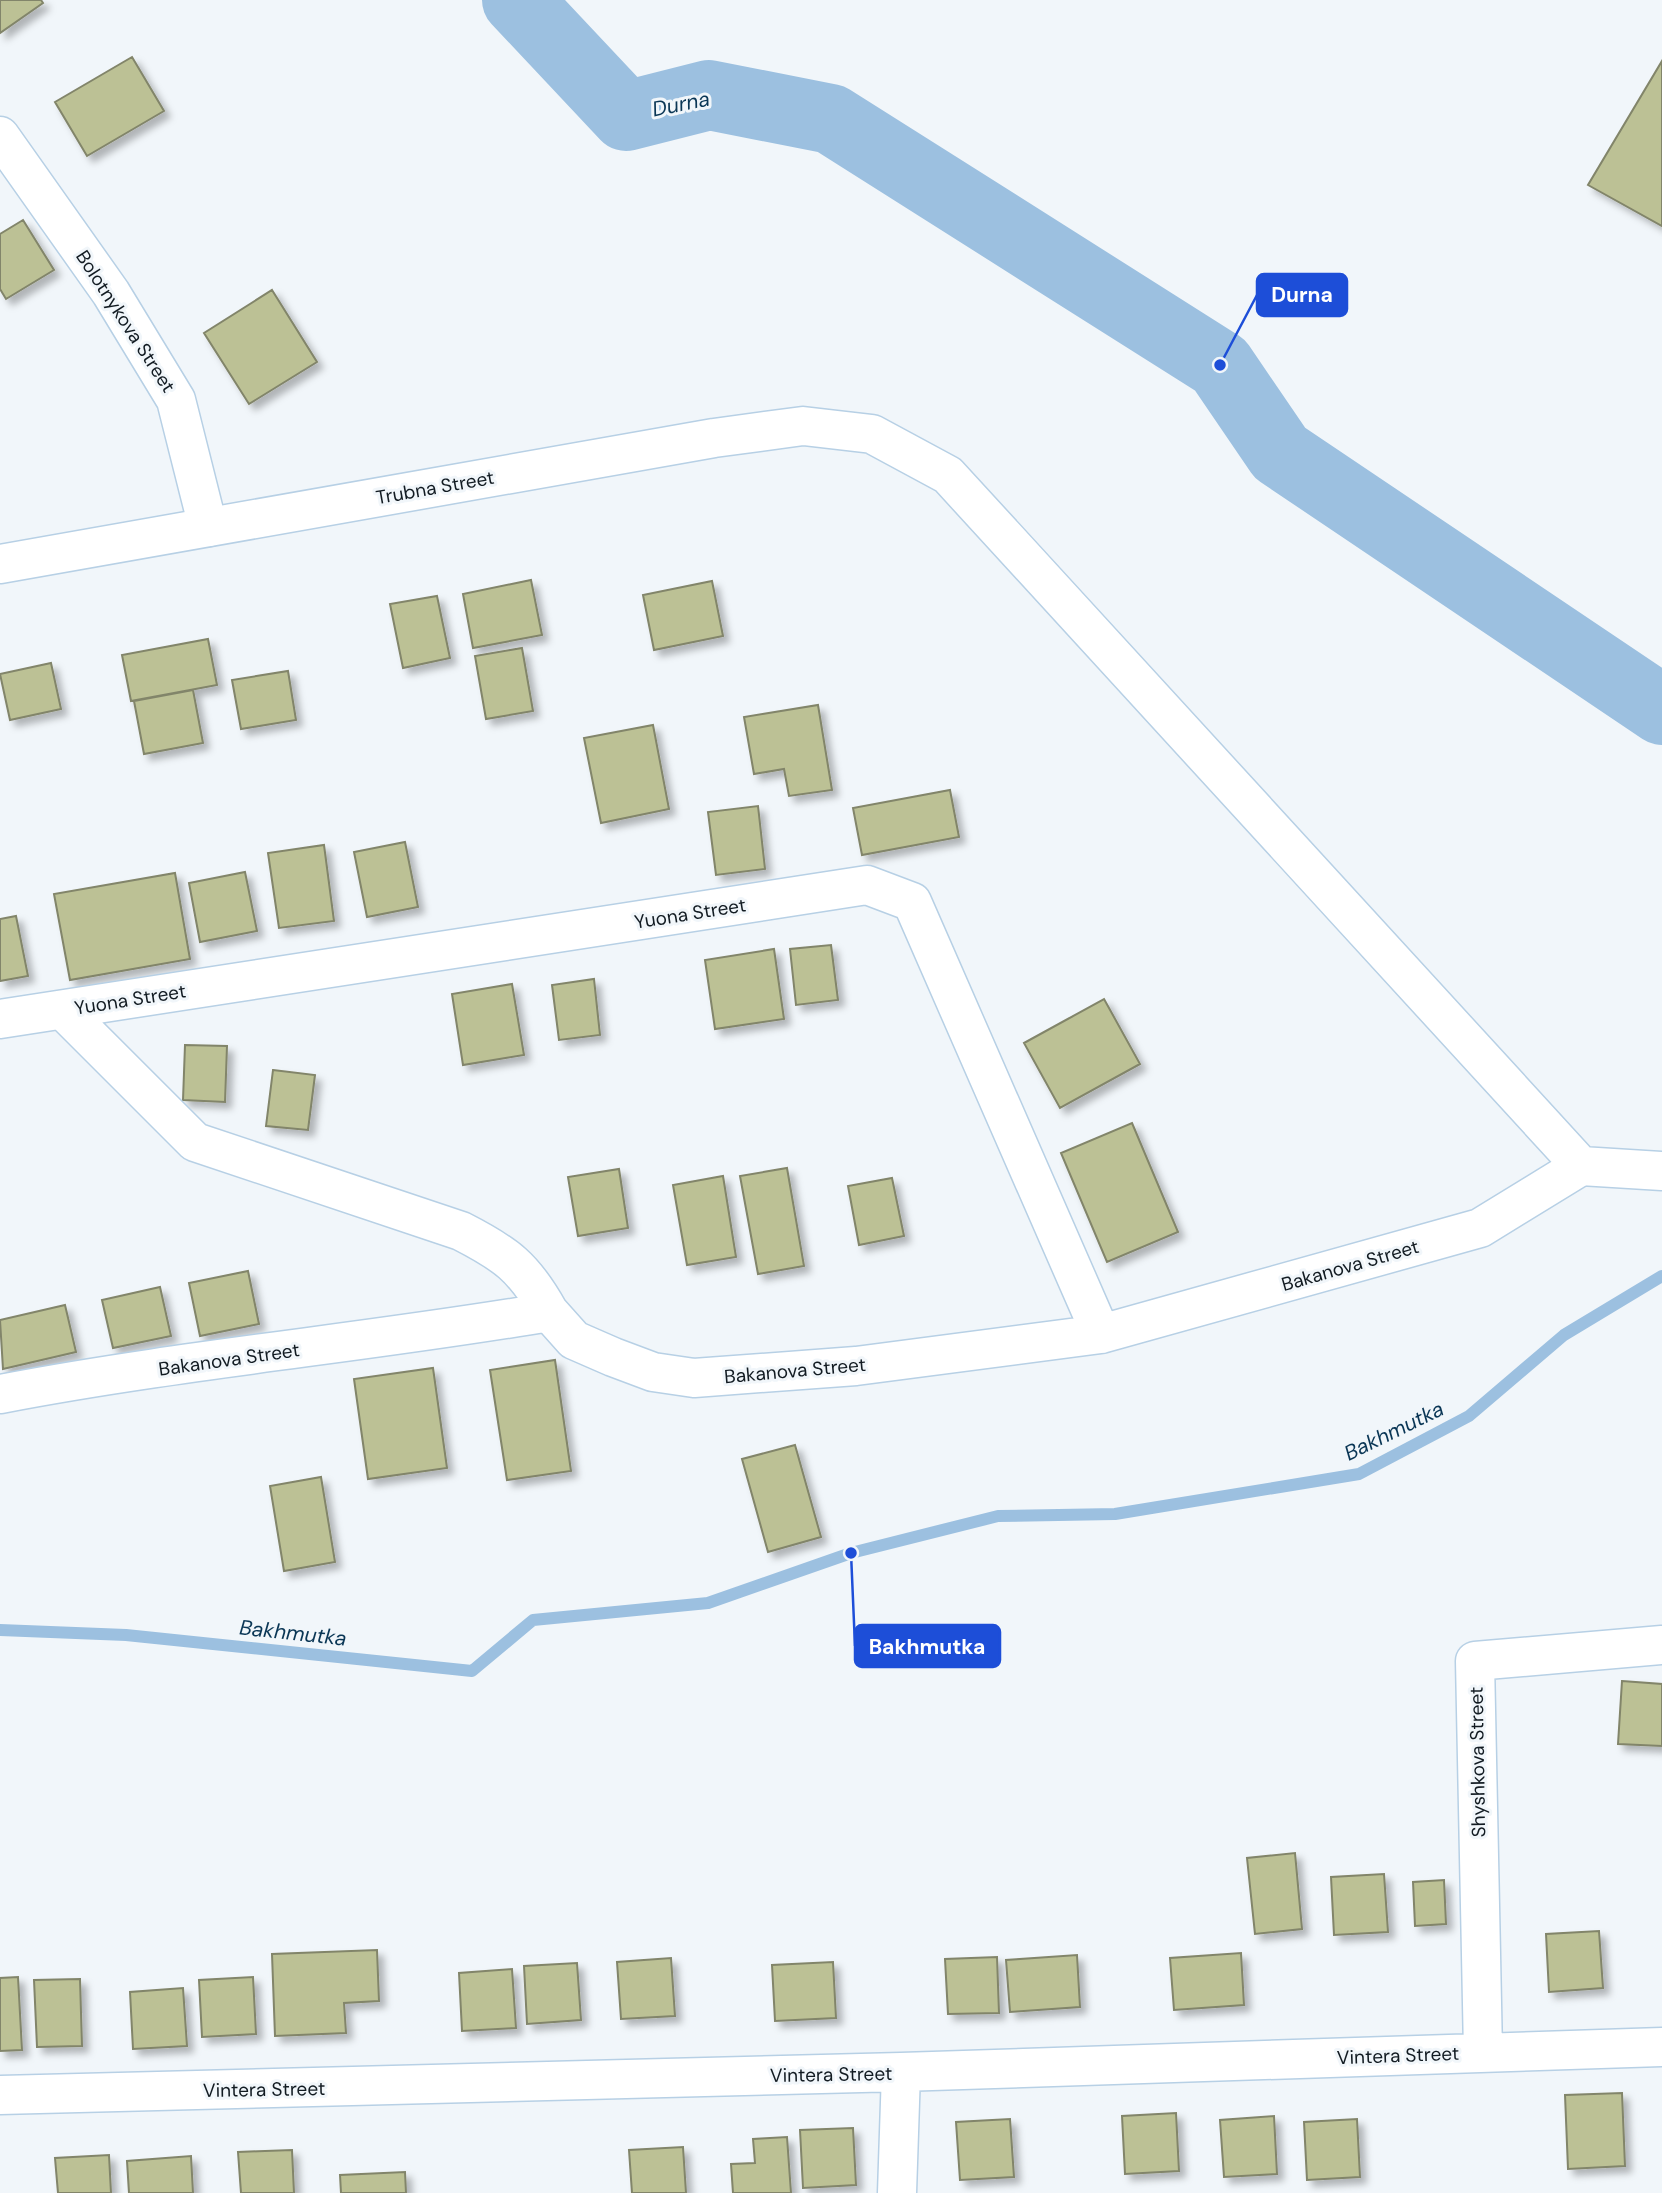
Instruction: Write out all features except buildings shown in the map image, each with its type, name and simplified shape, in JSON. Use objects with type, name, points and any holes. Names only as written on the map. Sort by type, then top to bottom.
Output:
[{"type":"street","name":"Bolotnykova Street","points":[[0,136],[111,293],[176,400],[208,527]]},
{"type":"street","name":"Trubna Street","points":[[0,564],[714,438],[803,426],[872,434],[948,475],[1581,1166]]},
{"type":"street","name":"Yuona Street","points":[[0,1019],[867,885],[912,902],[1101,1334]]},
{"type":"street","points":[[62,1010],[195,1142],[461,1231],[501,1251],[532,1282],[549,1312]]},
{"type":"street","points":[[1581,1166],[1662,1171]]},
{"type":"street","name":"Bakanova Street","points":[[0,1394],[76,1380],[453,1329],[549,1312],[575,1340],[653,1372],[694,1378],[856,1366],[1101,1334],[1480,1228],[1581,1166]]},
{"type":"street","name":"Shyshkova Street","points":[[1483,2052],[1475,1661],[1662,1645]]},
{"type":"street","name":"Vintera Street","points":[[0,2095],[901,2072],[1662,2047]]},
{"type":"street","points":[[897,2193],[901,2072]]},
{"type":"waterway","name":"Durna","points":[[517,0],[626,116],[709,95],[831,119],[1220,365],[1280,453],[1662,710]]},
{"type":"waterway","name":"Bakhmutka","points":[[0,1630],[126,1635],[472,1671],[533,1620],[708,1603],[851,1553],[998,1516],[1115,1514],[1359,1474],[1469,1416],[1564,1335],[1662,1276]]},
{"type":"place","name":"Durna","points":[[1220,365]]},
{"type":"place","name":"Bakhmutka","points":[[851,1553]]}]
